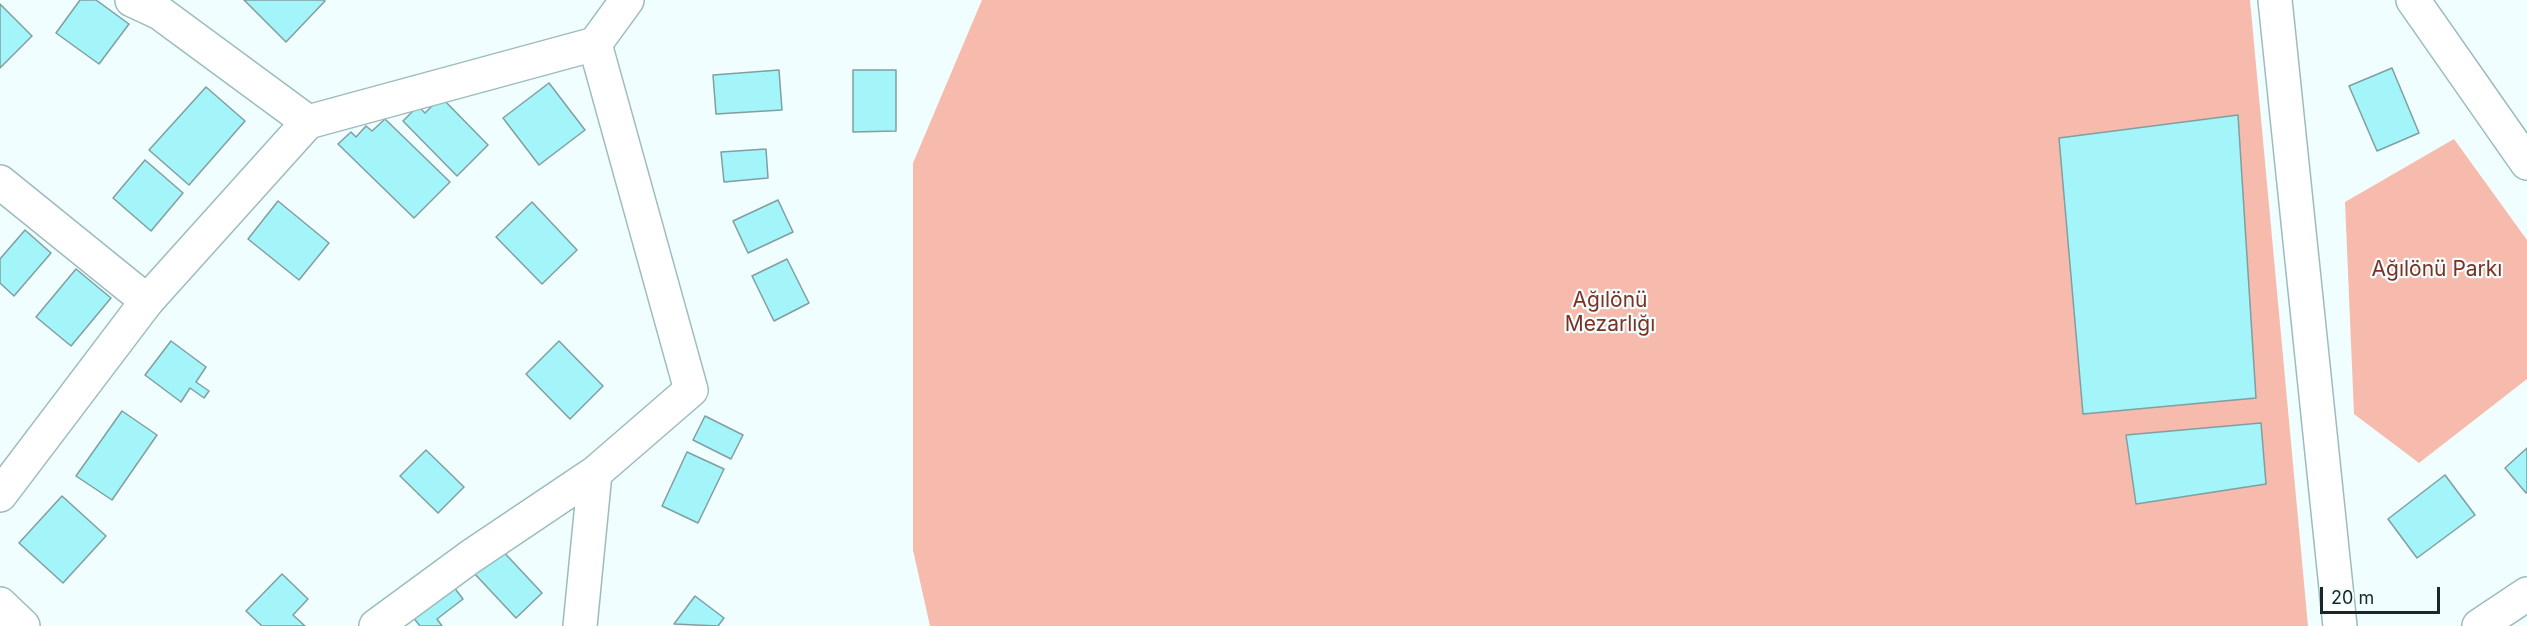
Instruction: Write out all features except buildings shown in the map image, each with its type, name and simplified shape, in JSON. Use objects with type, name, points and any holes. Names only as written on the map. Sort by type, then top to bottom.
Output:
[{"type":"street","points":[[132,0],[160,13],[308,122]]},
{"type":"street","points":[[0,495],[147,302],[308,122],[595,44],[627,0]]},
{"type":"street","points":[[2275,0],[2340,626]]},
{"type":"street","points":[[2413,0],[2527,163]]},
{"type":"street","points":[[376,626],[470,556],[595,473],[691,390],[595,44]]},
{"type":"street","points":[[0,183],[147,302]]},
{"type":"street","points":[[580,626],[595,473]]},
{"type":"street","points":[[2480,626],[2527,594]]},
{"type":"street","points":[[0,604],[23,626]]},
{"type":"green space","name":"Ağılönü Mezarlığı","points":[[982,0],[2250,0],[2308,626],[930,626],[913,550],[913,163]]},
{"type":"green space","name":"Ağılönü Parkı","points":[[2454,139],[2527,240],[2527,379],[2419,463],[2354,414],[2345,202]]}]
